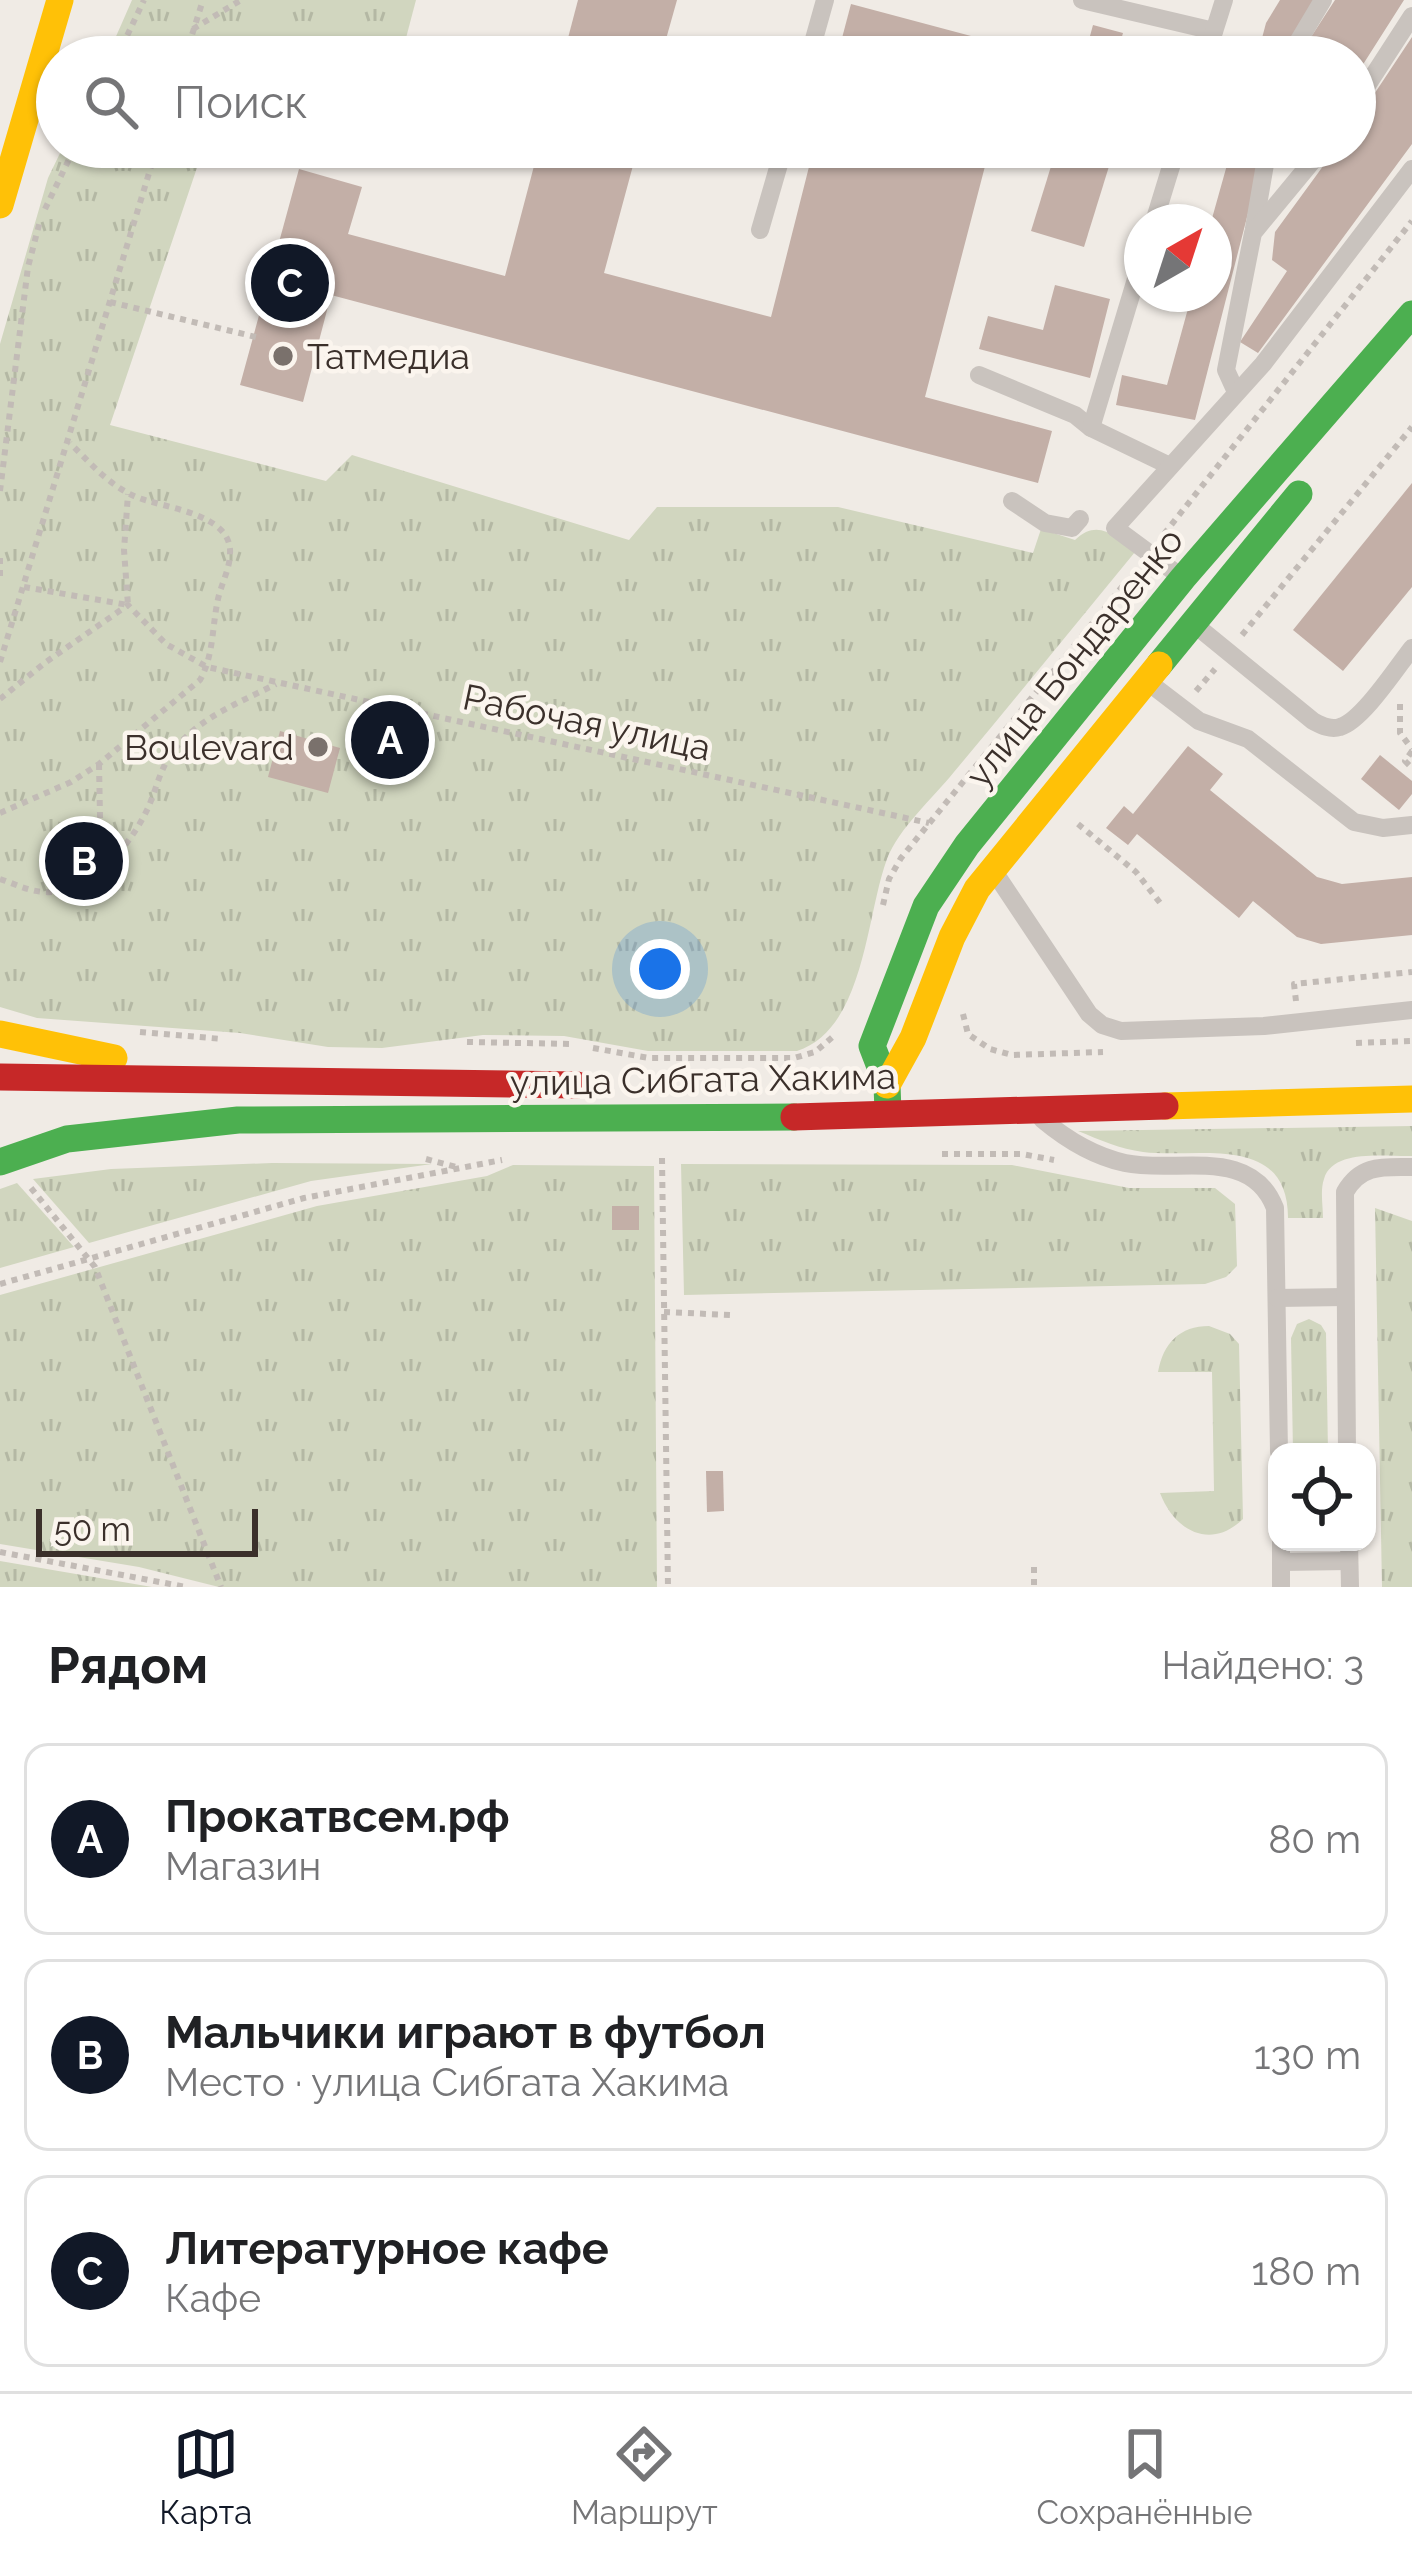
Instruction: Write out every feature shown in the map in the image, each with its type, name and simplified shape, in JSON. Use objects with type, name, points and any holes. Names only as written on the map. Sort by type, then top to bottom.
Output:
[{"type":"main road","points":[[49,36],[60,0]]},
{"type":"main road","points":[[0,205],[36,82]]},
{"type":"main road","name":"улица Бондаренко","points":[[888,1092],[872,1046],[931,896],[1183,578],[1412,314]]},
{"type":"main road","name":"улица Бондаренко","points":[[888,1092],[910,1052],[959,919],[992,869],[1310,480]]},
{"type":"main road","name":"улица Сибгата Хакима","points":[[0,1034],[225,1081]]},
{"type":"main road","points":[[1054,1082],[1412,1074]]},
{"type":"main road","name":"улица Сибгата Хакима","points":[[0,1077],[609,1086]]},
{"type":"main road","name":"улица Сибгата Хакима","points":[[0,1162],[67,1139],[238,1120],[795,1118],[888,1092],[1029,1108],[1412,1100]]},
{"type":"lane","points":[[815,36],[825,0]]},
{"type":"lane","points":[[1082,0],[1214,31]]},
{"type":"lane","points":[[1212,36],[1224,0]]},
{"type":"lane","points":[[1302,36],[1323,0]]},
{"type":"lane","points":[[1376,72],[1412,16]]},
{"type":"lane","points":[[760,230],[778,168]]},
{"type":"lane","points":[[1160,204],[1171,168]]},
{"type":"lane","points":[[1236,392],[1226,370],[1264,168]]},
{"type":"lane","points":[[1253,233],[1307,168]]},
{"type":"lane","points":[[1183,578],[1115,527],[1263,364],[1412,169]]},
{"type":"lane","points":[[1090,428],[1126,312]]},
{"type":"lane","points":[[980,376],[1075,415],[1090,428],[1170,466]]},
{"type":"lane","points":[[1194,624],[1327,728],[1354,719],[1412,648]]},
{"type":"lane","points":[[1148,682],[1193,718],[1248,739],[1354,822],[1383,828],[1412,825]]},
{"type":"lane","points":[[992,869],[1089,1014],[1110,1028],[1264,1026],[1412,1010]]},
{"type":"lane","points":[[1029,1108],[1075,1144],[1106,1158],[1149,1166],[1227,1167],[1246,1172],[1269,1193],[1275,1220],[1279,1443]]},
{"type":"lane","points":[[1347,1443],[1345,1192],[1355,1177],[1373,1167],[1412,1166]]},
{"type":"lane","points":[[1276,1298],[1345,1297]]},
{"type":"lane","points":[[1282,1587],[1281,1552],[1349,1551],[1350,1587]]},
{"type":"path","points":[[127,36],[144,0]]},
{"type":"path","points":[[191,36],[203,0]]},
{"type":"path","points":[[193,29],[241,0]]},
{"type":"path","points":[[0,491],[32,246],[65,168]]},
{"type":"path","points":[[0,662],[151,168]]},
{"type":"path","points":[[880,922],[892,872],[1412,221]]},
{"type":"path","points":[[110,302],[256,337]]},
{"type":"path","points":[[0,813],[71,782],[99,764],[191,689],[207,667],[230,554],[215,526],[128,494],[70,443]]},
{"type":"path","points":[[128,494],[124,550],[128,605]]},
{"type":"path","points":[[0,558],[0,579]]},
{"type":"path","points":[[24,587],[128,605]]},
{"type":"path","points":[[0,699],[128,605]]},
{"type":"path","name":"Рабочая улица","points":[[128,605],[166,644],[207,667],[929,824]]},
{"type":"path","points":[[0,879],[26,890],[55,892],[77,886],[101,871],[145,814],[160,772],[185,737],[214,715],[277,683]]},
{"type":"path","points":[[1398,712],[1400,733],[1412,750],[1405,761],[1412,768]]},
{"type":"path","points":[[99,764],[101,871]]},
{"type":"path","points":[[1088,832],[1136,872],[1161,904]]},
{"type":"path","points":[[1296,994],[1294,984],[1412,972]]},
{"type":"path","points":[[461,1042],[564,1042],[649,1058],[794,1058],[823,1047],[838,1030]]},
{"type":"path","points":[[121,1031],[227,1039]]},
{"type":"path","points":[[938,1154],[1022,1154],[1072,1165]]},
{"type":"path","points":[[662,1158],[668,1587]]},
{"type":"path","points":[[0,1284],[314,1195],[496,1160],[524,1160]]},
{"type":"path","points":[[26,1180],[90,1258],[221,1587]]},
{"type":"path","points":[[664,1312],[731,1315]]},
{"type":"path","points":[[0,1552],[186,1587]]},
{"type":"path","points":[[1034,1568],[1034,1587]]},
{"type":"green space","points":[[132,0],[416,0],[407,36],[116,36]]},
{"type":"green space","points":[[53,168],[197,168],[110,425],[326,481],[352,455],[629,540],[657,507],[838,507],[1033,553],[1041,529],[1075,540],[1099,530],[1135,552],[900,836],[887,859],[850,995],[820,1039],[797,1051],[648,1051],[564,1036],[483,1035],[382,1048],[328,1047],[240,1033],[37,1018],[0,1007],[0,344]]},
{"type":"green space","points":[[1412,1126],[1412,1156],[1349,1158],[1329,1169],[1322,1188],[1323,1218],[1288,1218],[1284,1191],[1273,1172],[1256,1161],[1213,1153],[1135,1151],[1078,1131]]},
{"type":"green space","points":[[432,1164],[311,1181],[89,1243],[33,1179],[111,1169]]},
{"type":"green space","points":[[681,1164],[1012,1165],[1129,1188],[1215,1188],[1235,1204],[1237,1266],[1226,1277],[1205,1284],[684,1295]]},
{"type":"green space","points":[[513,1165],[654,1166],[657,1587],[219,1587],[139,1567],[0,1544],[0,1295],[317,1206],[487,1176]]},
{"type":"green space","points":[[17,1183],[74,1247],[0,1268],[0,1189]]},
{"type":"green space","points":[[1375,1208],[1412,1221],[1412,1587],[1382,1587]]},
{"type":"green space","points":[[1309,1319],[1326,1333],[1328,1443],[1293,1443],[1291,1338],[1297,1324]]},
{"type":"green space","points":[[1209,1326],[1230,1334],[1239,1344],[1243,1519],[1231,1529],[1206,1535],[1174,1517],[1160,1493],[1214,1491],[1212,1372],[1158,1372],[1174,1338]]},
{"type":"green space","points":[[0,1561],[152,1587],[0,1587]]},
{"type":"building","points":[[578,0],[677,0],[667,36],[569,36]]},
{"type":"building","points":[[1280,0],[1314,0],[1298,36],[1263,36]]},
{"type":"building","points":[[1335,0],[1404,0],[1376,44],[1376,36],[1312,36]]},
{"type":"building","points":[[851,4],[971,36],[843,36]]},
{"type":"building","points":[[1093,25],[1123,33],[1122,36],[1090,36]]},
{"type":"building","points":[[1412,37],[1412,144],[1258,353],[1240,342],[1287,271],[1272,260],[1275,232],[1322,168],[1376,168],[1376,91]]},
{"type":"building","name":"Татмедиа","points":[[533,168],[632,168],[604,273],[771,317],[809,168],[985,168],[925,397],[1052,431],[1038,483],[331,295],[303,402],[240,385],[299,169],[362,187],[348,234],[505,276]]},
{"type":"building","points":[[1050,168],[1108,168],[1084,247],[1031,231]]},
{"type":"building","points":[[1226,168],[1260,168],[1232,276],[1232,204],[1216,204]]},
{"type":"building","points":[[1055,285],[1110,299],[1090,378],[979,349],[988,316],[1043,330]]},
{"type":"building","points":[[1187,312],[1223,312],[1195,420],[1116,405],[1122,375],[1167,385]]},
{"type":"building","points":[[1412,483],[1412,587],[1343,671],[1293,630]]},
{"type":"building","points":[[280,731],[340,748],[328,793],[268,777]]},
{"type":"building","points":[[1188,746],[1223,774],[1210,790],[1317,877],[1342,884],[1412,877],[1412,935],[1321,944],[1297,937],[1253,901],[1239,918],[1137,834],[1128,845],[1106,828],[1124,806],[1133,814]]},
{"type":"building","points":[[1380,755],[1412,781],[1412,794],[1399,810],[1361,779]]},
{"type":"building","points":[[612,1206],[639,1206],[639,1230],[612,1230]]},
{"type":"building","points":[[706,1471],[723,1471],[724,1511],[707,1512]]},
{"type":"traffic: fast","points":[[888,1112],[887,1085],[872,1046],[926,906],[967,845],[1183,578],[1412,314]]},
{"type":"traffic: fast","points":[[1159,665],[1299,494]]},
{"type":"traffic: fast","points":[[0,1162],[67,1139],[238,1120],[794,1117]]},
{"type":"traffic: slow","points":[[49,36],[60,0]]},
{"type":"traffic: slow","points":[[0,205],[36,82]]},
{"type":"traffic: slow","points":[[887,1085],[913,1038],[952,937],[977,889],[1159,665]]},
{"type":"traffic: slow","points":[[0,1034],[114,1058]]},
{"type":"traffic: slow","points":[[1165,1106],[1412,1099]]},
{"type":"traffic: jam","points":[[0,1077],[577,1085]]},
{"type":"traffic: jam","points":[[794,1117],[1165,1106]]},
{"type":"place","name":"Литературное кафе","points":[[290,283]]},
{"type":"place","name":"Татмедиа","points":[[283,356]]},
{"type":"place","name":"Прокатвсем.рф","points":[[390,740]]},
{"type":"place","name":"Boulevard","points":[[318,747]]},
{"type":"place","name":"Мальчики играют в футбол","points":[[84,861]]}]
